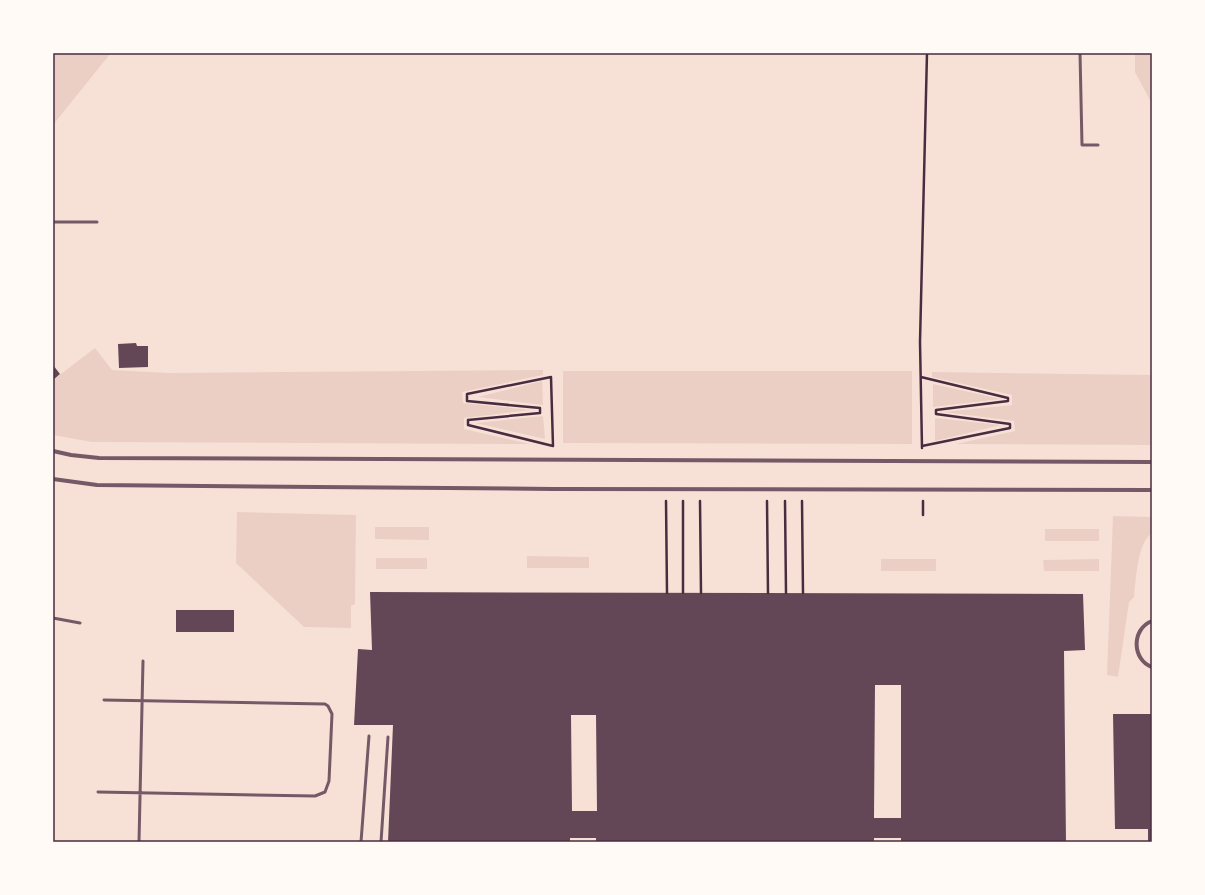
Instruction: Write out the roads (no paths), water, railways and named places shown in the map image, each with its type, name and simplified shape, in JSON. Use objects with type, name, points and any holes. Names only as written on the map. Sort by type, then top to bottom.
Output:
[{"type":"street","points":[[53,451],[70,455],[98,458],[1152,462]]},
{"type":"street","points":[[53,479],[97,485],[665,489],[1152,490]]},
{"type":"street","points":[[1152,621],[1147,623],[1139,632],[1136,644],[1139,656],[1147,665],[1152,667]]},
{"type":"lane","points":[[1080,53],[1082,145],[1098,145]]},
{"type":"lane","points":[[53,222],[97,222]]},
{"type":"lane","points":[[53,618],[80,623]]},
{"type":"lane","points":[[139,842],[143,661]]},
{"type":"lane","points":[[98,792],[320,795],[325,792],[329,781],[332,714],[328,706],[320,703],[104,700]]},
{"type":"lane","points":[[361,842],[369,736]]},
{"type":"lane","points":[[381,842],[388,737]]}]
